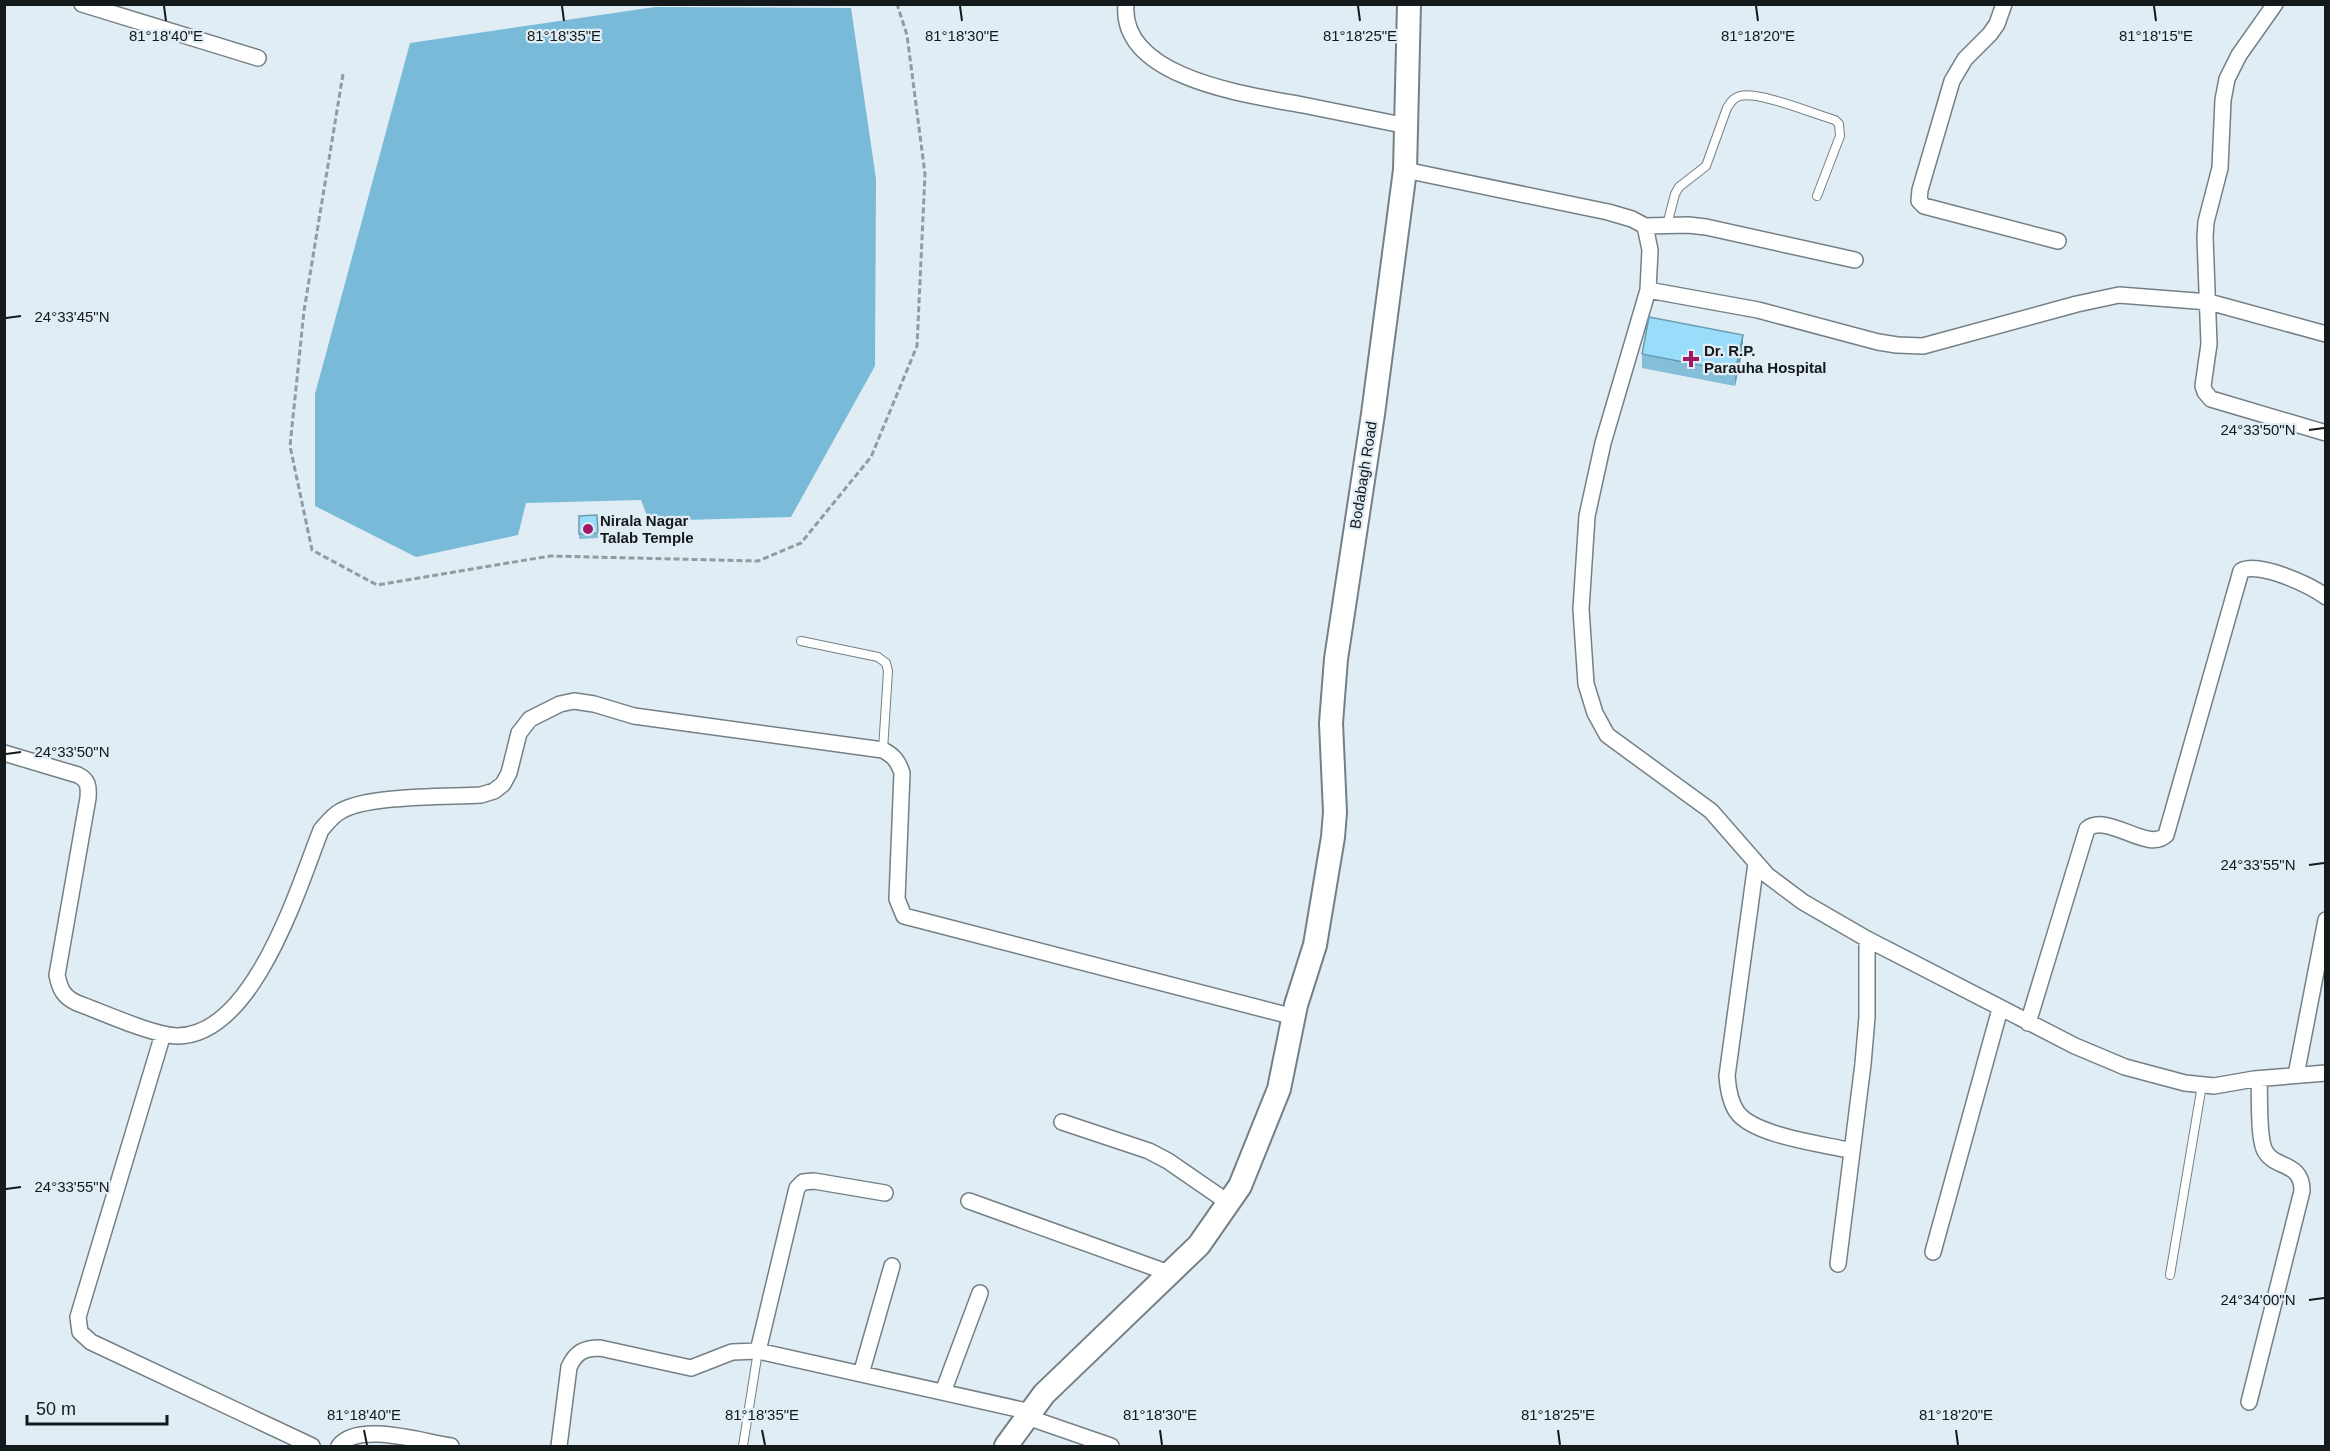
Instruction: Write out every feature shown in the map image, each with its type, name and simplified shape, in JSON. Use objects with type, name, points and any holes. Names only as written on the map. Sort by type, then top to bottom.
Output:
[{"type":"street","points":[[82,4],[258,58]]},
{"type":"street","name":"Bodabagh Road","points":[[1006,1446],[1044,1394],[1199,1245],[1240,1186],[1279,1089],[1295,1011],[1315,945],[1335,812],[1331,723],[1336,659],[1373,414],[1406,170],[1409,4]]},
{"type":"street","points":[[2004,4],[1997,24],[1965,59],[1952,81],[1920,190],[1919,201],[1924,206],[2058,241]]},
{"type":"street","points":[[2275,4],[2229,73],[2224,92],[2220,168],[2206,222],[2209,344],[2203,386],[2208,396],[2325,433]]},
{"type":"street","points":[[1122,5],[1129,30],[1139,46],[1156,62],[1186,77],[1236,92],[1407,126]]},
{"type":"street","points":[[1406,170],[1608,212],[1632,219],[1645,226],[1706,227],[1855,260]]},
{"type":"street","points":[[1645,226],[1650,250],[1648,290],[1603,443],[1587,516],[1581,609],[1586,684],[1595,713],[1607,735],[1711,811],[1767,875],[1803,902],[1867,939],[2075,1046],[2125,1067],[2185,1083],[2202,1085],[2214,1086],[2259,1078],[2325,1073]]},
{"type":"street","points":[[1648,290],[1758,310],[1878,342],[1909,346],[1923,346],[2077,304],[2119,295],[2209,302],[2325,334]]},
{"type":"street","points":[[2028,1023],[2088,829],[2099,825],[2157,840],[2163,839],[2169,830],[2241,571],[2253,568],[2283,576],[2308,584],[2325,597]]},
{"type":"street","points":[[4,753],[78,775],[88,783],[88,798],[57,975],[62,992],[67,998],[77,1003],[163,1034],[190,1034],[202,1032],[213,1026],[228,1012],[257,977],[277,941],[321,830],[331,818],[342,810],[374,801],[481,795],[494,791],[503,784],[509,773],[516,743],[530,719],[560,704],[584,702],[634,716],[883,750],[894,756],[902,772],[897,899],[904,916],[1295,1011]]},
{"type":"street","points":[[1756,863],[1726,1076],[1729,1094],[1737,1112],[1749,1125],[1769,1132],[1852,1151]]},
{"type":"street","points":[[2296,1075],[2325,920]]},
{"type":"street","points":[[1838,1264],[1867,1017],[1867,939]]},
{"type":"street","points":[[1933,1252],[2000,1009]]},
{"type":"street","points":[[163,1034],[78,1317],[80,1332],[91,1342],[312,1446]]},
{"type":"street","points":[[2249,1402],[2302,1191],[2300,1176],[2275,1160],[2264,1148],[2259,1078]]},
{"type":"street","points":[[1062,1122],[1149,1151],[1168,1161],[1228,1203]]},
{"type":"street","points":[[758,1351],[794,1193],[800,1184],[814,1181],[885,1193]]},
{"type":"street","points":[[969,1201],[1168,1273]]},
{"type":"street","points":[[861,1374],[892,1266]]},
{"type":"street","points":[[943,1392],[980,1293]]},
{"type":"street","points":[[559,1446],[569,1367],[580,1351],[589,1348],[600,1348],[691,1368],[732,1352],[758,1351],[943,1392],[1029,1414],[1111,1446]]},
{"type":"street","points":[[339,1446],[347,1438],[372,1433],[451,1446]]},
{"type":"lane","points":[[1667,225],[1675,194],[1684,182],[1706,166],[1727,108],[1738,96],[1756,95],[1834,120],[1839,124],[1840,136],[1817,196]]},
{"type":"lane","points":[[801,641],[878,657],[886,663],[888,671],[883,750]]},
{"type":"lane","points":[[2170,1275],[2202,1085]]},
{"type":"lane","points":[[743,1446],[758,1351]]},
{"type":"path","points":[[343,74],[304,311],[290,446],[312,550],[377,585],[550,556],[758,561],[801,543],[871,457],[917,346],[925,174],[907,35],[897,4]]},
{"type":"water","points":[[655,7],[851,8],[876,179],[875,366],[791,517],[649,521],[641,500],[526,503],[518,535],[416,557],[315,506],[315,394],[410,43]]},
{"type":"building","points":[[1649,317],[1743,335],[1735,372],[1642,354]]},
{"type":"building","name":"Nirala Nagar Talab Temple","points":[[597,515],[598,533],[579,534],[579,516]]},
{"type":"place","name":"Dr. R.P. Parauha Hospital","points":[[1691,359]]},
{"type":"place","name":"Nirala Nagar Talab Temple","points":[[588,529]]}]
